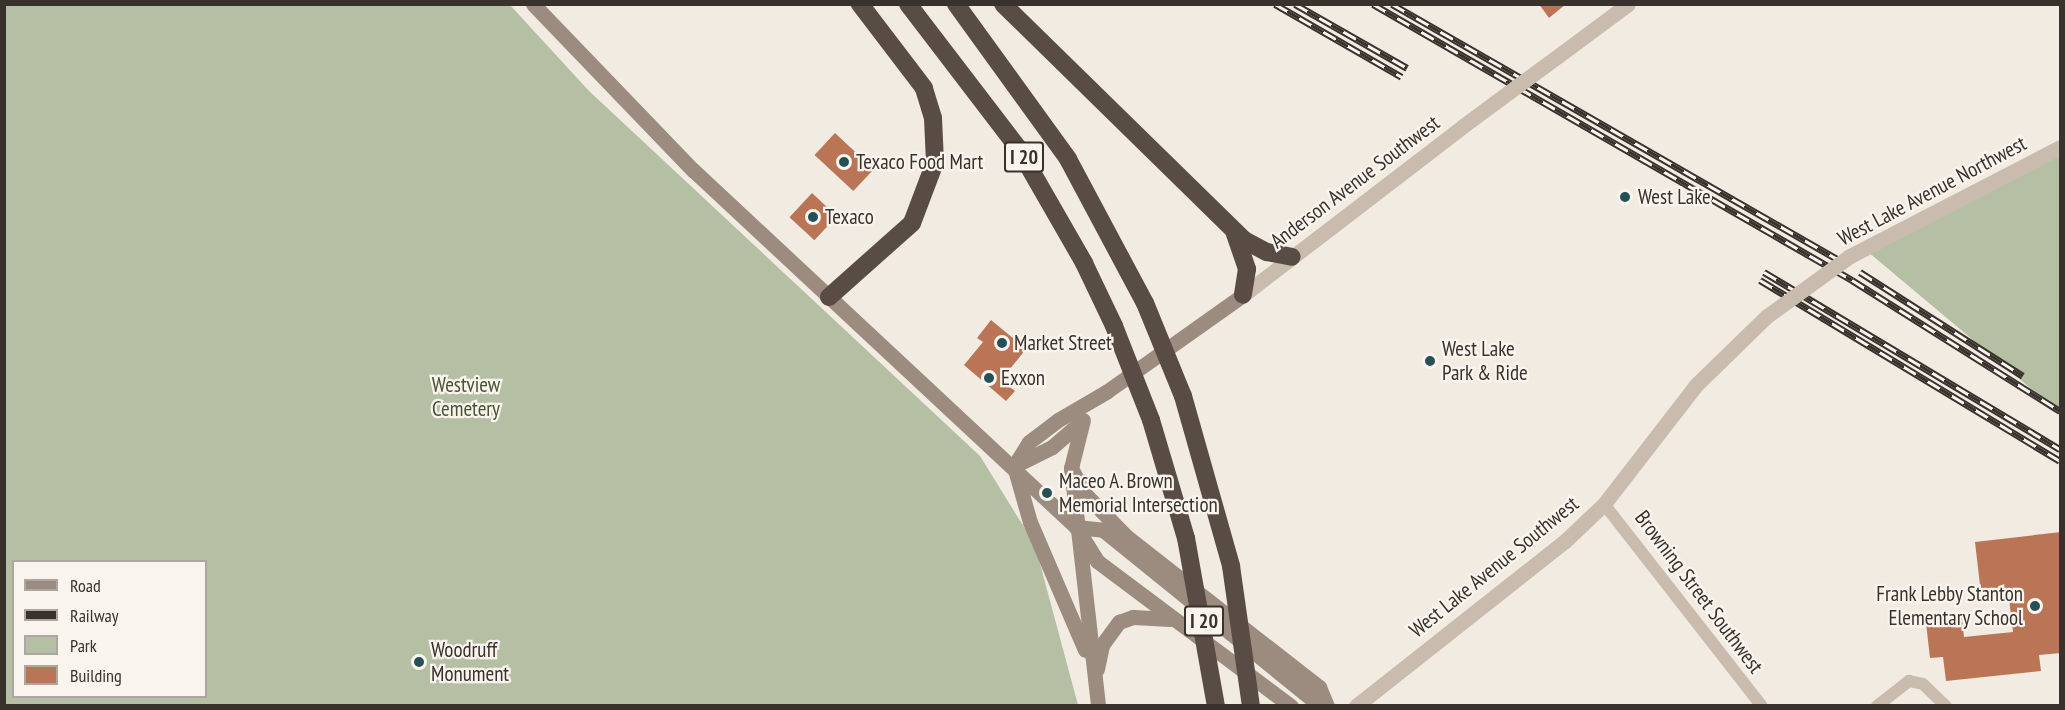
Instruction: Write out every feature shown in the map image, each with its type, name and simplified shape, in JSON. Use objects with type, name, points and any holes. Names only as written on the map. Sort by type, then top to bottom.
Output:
[{"type":"highway","points":[[829,297],[912,223],[935,162],[933,118],[924,88],[860,4]]},
{"type":"highway","name":"I 20","points":[[908,4],[1018,148],[1084,263],[1114,326],[1151,420],[1186,538],[1216,705]]},
{"type":"highway","name":"I 20","points":[[956,4],[1068,159],[1145,303],[1183,396],[1231,566],[1251,705]]},
{"type":"highway","points":[[1003,4],[1233,229],[1255,247],[1292,258]]},
{"type":"highway","points":[[1233,229],[1247,269],[1243,295]]},
{"type":"main road","points":[[533,4],[686,163],[1014,466],[1076,527],[1097,561],[1170,619],[1291,705]]},
{"type":"main road","name":"Anderson Avenue Southwest","points":[[1014,466],[1029,442],[1106,392],[1243,295]]},
{"type":"main road","name":"Anderson Avenue Southwest","points":[[1014,466],[1052,447],[1083,420],[1106,392]]},
{"type":"main road","points":[[1083,420],[1071,468],[1098,705]]},
{"type":"main road","points":[[1014,466],[1030,522],[1095,675]]},
{"type":"main road","points":[[1071,468],[1084,494],[1127,537],[1318,687],[1327,705]]},
{"type":"main road","points":[[1076,527],[1103,530],[1320,705]]},
{"type":"main road","points":[[1095,675],[1102,645],[1119,622],[1133,617],[1170,619]]},
{"type":"main road","points":[[1269,691],[1276,705]]},
{"type":"street","name":"Anderson Avenue Southwest","points":[[1243,295],[1463,126],[1628,4]]},
{"type":"street","name":"West Lake Avenue Northwest","points":[[1767,316],[1850,256],[2061,147]]},
{"type":"street","name":"West Lake Avenue Southwest","points":[[1356,705],[1566,541],[1604,504],[1696,385],[1767,316]]},
{"type":"street","name":"Browning Street Southwest","points":[[1604,504],[1762,705]]},
{"type":"street","points":[[1877,705],[1910,681],[1923,684],[1946,705]]},
{"type":"green space","name":"Westview Cemetery","points":[[4,5],[510,5],[589,91],[980,456],[1035,545],[1078,705],[5,705]]},
{"type":"green space","points":[[2060,143],[2060,413],[1867,251]]},
{"type":"building","points":[[1539,4],[1566,4],[1549,18]]},
{"type":"building","name":"Texaco Food Mart","points":[[835,133],[874,169],[853,191],[815,155]]},
{"type":"building","name":"Texaco","points":[[812,193],[837,216],[814,240],[789,217]]},
{"type":"building","points":[[991,320],[1026,349],[1001,380],[1015,391],[1006,401],[964,365],[983,342],[977,338]]},
{"type":"building","name":"Frank Lebby Stanton Elementary School","points":[[2061,532],[2061,653],[2039,655],[2041,671],[1946,681],[1943,657],[1930,658],[1926,623],[1962,618],[1964,637],[2013,632],[2008,590],[1981,594],[1975,542]]},
{"type":"railway","points":[[1275,4],[1402,77]]},
{"type":"railway","points":[[1295,4],[1407,68]]},
{"type":"railway","points":[[1373,4],[1852,280],[2060,411]]},
{"type":"railway","points":[[1392,4],[1846,264]]},
{"type":"railway","points":[[1764,272],[2060,449]]},
{"type":"railway","points":[[1860,272],[2023,376]]},
{"type":"railway","points":[[1760,280],[2060,461]]},
{"type":"place","name":"Texaco Food Mart","points":[[844,162]]},
{"type":"place","name":"West Lake","points":[[1625,197]]},
{"type":"place","name":"Texaco","points":[[813,217]]},
{"type":"place","name":"Market Street","points":[[1002,343]]},
{"type":"place","name":"West Lake Park & Ride","points":[[1430,361]]},
{"type":"place","name":"Exxon","points":[[989,378]]},
{"type":"place","name":"Maceo A. Brown Memorial Intersection","points":[[1047,493]]},
{"type":"place","name":"Frank Lebby Stanton Elementary School","points":[[2035,606]]},
{"type":"place","name":"Woodruff Monument","points":[[419,662]]}]
